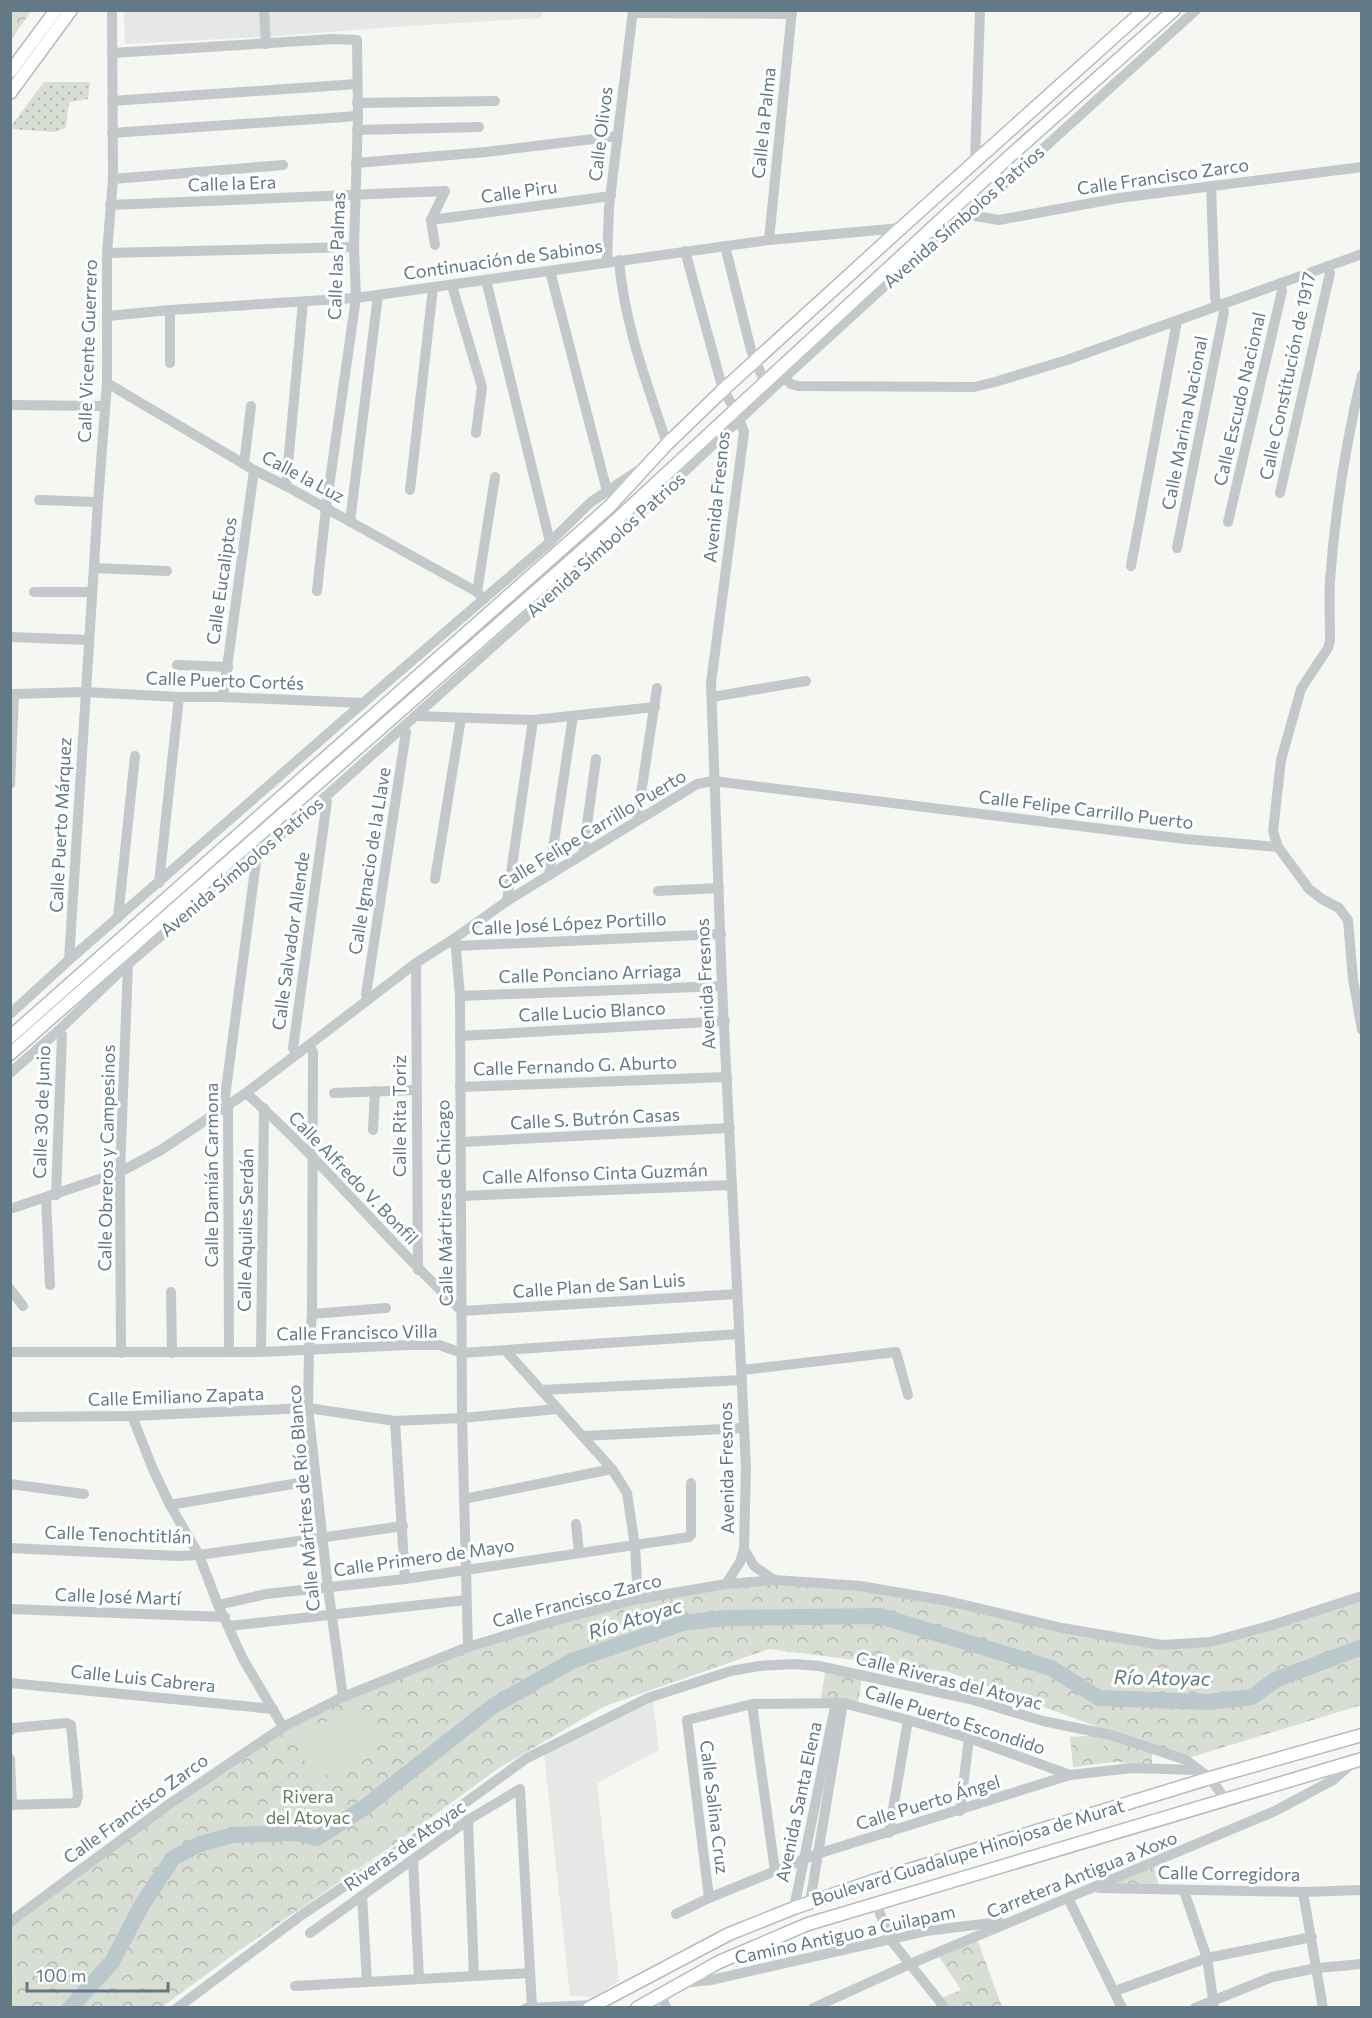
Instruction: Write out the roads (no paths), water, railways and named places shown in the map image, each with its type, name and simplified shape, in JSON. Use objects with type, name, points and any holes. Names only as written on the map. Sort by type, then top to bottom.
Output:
[{"type":"main road","points":[[10,93],[56,10]]},
{"type":"main road","points":[[10,72],[31,56],[71,10]]},
{"type":"main road","name":"Avenida Símbolos Patrios","points":[[10,1036],[609,507],[667,444],[723,390],[1144,10]]},
{"type":"main road","name":"Avenida Símbolos Patrios","points":[[10,1054],[738,415],[765,383],[1010,156],[1174,10]]},
{"type":"main road","points":[[599,536],[624,529]]},
{"type":"main road","name":"Boulevard Guadalupe Hinojosa de Murat","points":[[592,2007],[729,1934],[810,1902],[1210,1778],[1362,1735]]},
{"type":"main road","name":"Boulevard Guadalupe Hinojosa de Murat","points":[[637,2007],[719,1962],[808,1924],[1359,1760]]},
{"type":"street","name":"Calle Vicente Guerrero","points":[[85,692],[107,382],[107,253],[113,179],[112,10]]},
{"type":"street","points":[[112,53],[266,44],[264,10]]},
{"type":"street","points":[[975,162],[980,10]]},
{"type":"street","name":"Avenida Símbolos Patrios","points":[[10,1073],[128,964],[403,728],[729,432],[738,415],[784,378],[931,244],[970,215],[1196,10]]},
{"type":"street","points":[[633,12],[792,12]]},
{"type":"street","name":"Calle Olivos","points":[[633,12],[611,196],[613,261],[644,375],[667,444]]},
{"type":"street","name":"Calle la Palma","points":[[769,240],[792,12]]},
{"type":"street","name":"Calle las Palmas","points":[[266,44],[334,39],[357,40],[358,116],[354,247],[356,298],[326,508],[317,591]]},
{"type":"street","points":[[112,100],[357,84]]},
{"type":"street","points":[[357,103],[495,101]]},
{"type":"street","points":[[112,133],[358,116]]},
{"type":"street","points":[[357,130],[479,127]]},
{"type":"street","points":[[356,163],[486,152],[618,136]]},
{"type":"street","points":[[113,179],[283,165]]},
{"type":"street","name":"Calle Francisco Zarco","points":[[970,215],[999,220],[1119,198],[1362,167]]},
{"type":"street","name":"Calle Marina Nacional","points":[[1177,548],[1224,312],[1215,297],[1211,186]]},
{"type":"street","name":"Calle la Era","points":[[110,205],[445,191],[431,220]]},
{"type":"street","name":"Calle Piru","points":[[431,220],[611,196]]},
{"type":"street","points":[[431,220],[435,246]]},
{"type":"street","name":"Continuación de Sabinos","points":[[108,316],[356,298],[769,240],[901,228]]},
{"type":"street","points":[[725,246],[756,361],[765,383]]},
{"type":"street","points":[[107,253],[354,247]]},
{"type":"street","points":[[686,251],[723,390],[738,415]]},
{"type":"street","points":[[784,378],[798,386],[974,387],[1067,360],[1362,254]]},
{"type":"street","name":"Calle Constitución de 1917","points":[[1280,493],[1330,273],[1328,266]]},
{"type":"street","points":[[550,271],[607,491]]},
{"type":"street","points":[[486,280],[550,542]]},
{"type":"street","name":"Calle Escudo Nacional","points":[[1228,522],[1282,291],[1280,283]]},
{"type":"street","points":[[452,286],[482,387],[476,433]]},
{"type":"street","points":[[410,490],[433,288]]},
{"type":"street","points":[[350,522],[378,295]]},
{"type":"street","points":[[286,486],[303,302]]},
{"type":"street","points":[[170,310],[170,363]]},
{"type":"street","points":[[1131,566],[1177,321]]},
{"type":"street","points":[[1362,375],[1353,414],[1340,496],[1330,582],[1330,641],[1328,648],[1301,689],[1281,760],[1273,831],[1278,846],[1309,889],[1339,908],[1348,920],[1353,979],[1362,1030]]},
{"type":"street","name":"Calle la Luz","points":[[107,382],[249,467],[481,595]]},
{"type":"street","points":[[10,405],[105,406]]},
{"type":"street","name":"Calle Eucaliptos","points":[[223,697],[249,467],[251,406]]},
{"type":"street","name":"Avenida Fresnos","points":[[726,1584],[740,1562],[744,1549],[746,1467],[722,986],[711,683],[743,443],[744,432],[738,415]]},
{"type":"street","name":"Avenida Símbolos Patrios","points":[[10,1014],[363,703],[481,595],[550,542],[591,502],[654,459]]},
{"type":"street","points":[[481,595],[495,477]]},
{"type":"street","points":[[39,500],[98,502]]},
{"type":"street","points":[[94,568],[167,571]]},
{"type":"street","points":[[34,592],[92,592]]},
{"type":"street","points":[[10,637],[89,640]]},
{"type":"street","points":[[177,665],[228,667]]},
{"type":"street","points":[[711,697],[806,681]]},
{"type":"street","points":[[637,820],[657,688]]},
{"type":"street","name":"Calle Puerto Cortés","points":[[10,784],[14,694],[85,692],[179,698],[223,697],[363,703]]},
{"type":"street","name":"Calle Puerto Márquez","points":[[69,960],[85,692]]},
{"type":"street","points":[[159,883],[179,698]]},
{"type":"street","points":[[415,716],[533,720],[655,707]]},
{"type":"street","points":[[549,875],[573,716]]},
{"type":"street","points":[[435,879],[461,718]]},
{"type":"street","points":[[507,901],[533,720]]},
{"type":"street","name":"Calle Ignacio de la Llave","points":[[369,999],[366,995],[406,732],[403,728]]},
{"type":"street","points":[[118,918],[135,756]]},
{"type":"street","points":[[583,854],[596,759]]},
{"type":"street","name":"Calle Felipe Carrillo Puerto","points":[[10,1209],[120,1172],[161,1150],[246,1093],[416,963],[455,942],[507,901],[697,784],[714,781],[1185,839],[1278,846]]},
{"type":"street","name":"Calle Salvador Allende","points":[[297,1054],[293,1048],[327,801],[324,798]]},
{"type":"street","name":"Calle Damián Carmona","points":[[229,1352],[228,1105],[225,1097],[256,862],[253,858]]},
{"type":"street","points":[[658,891],[719,888]]},
{"type":"street","name":"Calle José López Portillo","points":[[455,942],[721,934]]},
{"type":"street","name":"Calle Mártires de Chicago","points":[[455,942],[460,996],[462,1418],[468,1647]]},
{"type":"street","name":"Calle Rita Toriz","points":[[416,963],[418,1270]]},
{"type":"street","name":"Calle Obreros y Campesinos","points":[[121,1353],[120,1172],[128,964]]},
{"type":"street","name":"Calle Ponciano Arriaga","points":[[460,996],[722,986]]},
{"type":"street","name":"Calle Lucio Blanco","points":[[460,1036],[725,1021]]},
{"type":"street","name":"Calle 30 de Junio","points":[[50,1285],[51,1196],[62,1035],[58,1031]]},
{"type":"street","name":"Calle Mártires de Río Blanco","points":[[309,1045],[313,1052],[312,1314],[309,1349],[309,1408],[328,1588],[343,1697]]},
{"type":"street","name":"Calle Fernando G. Aburto","points":[[460,1087],[727,1077]]},
{"type":"street","points":[[334,1093],[416,1090]]},
{"type":"street","points":[[373,1130],[375,1091]]},
{"type":"street","name":"Calle Alfredo V. Bonfil","points":[[246,1093],[312,1156],[418,1270],[462,1311]]},
{"type":"street","name":"Calle Aquiles Serdán","points":[[261,1352],[264,1108]]},
{"type":"street","name":"Calle S. Butrón Casas","points":[[461,1142],[730,1128]]},
{"type":"street","name":"Calle Alfonso Cinta Guzmán","points":[[460,1196],[732,1185]]},
{"type":"street","points":[[10,1289],[23,1306]]},
{"type":"street","points":[[171,1292],[172,1353]]},
{"type":"street","name":"Calle Plan de San Luis","points":[[462,1311],[737,1294]]},
{"type":"street","points":[[312,1314],[386,1308]]},
{"type":"street","name":"Calle Francisco Villa","points":[[10,1352],[261,1352],[439,1345],[462,1353],[739,1334]]},
{"type":"street","points":[[506,1351],[612,1469],[627,1493],[635,1546],[638,1599]]},
{"type":"street","points":[[541,1390],[742,1375],[896,1352],[908,1395]]},
{"type":"street","name":"Calle Emiliano Zapata","points":[[10,1417],[132,1416],[309,1408],[394,1421],[462,1418],[557,1409]]},
{"type":"street","points":[[132,1416],[170,1505],[199,1555],[218,1605],[243,1659],[283,1727]]},
{"type":"street","points":[[394,1421],[405,1579]]},
{"type":"street","points":[[583,1436],[744,1428]]},
{"type":"street","points":[[464,1499],[612,1469]]},
{"type":"street","points":[[170,1505],[316,1480]]},
{"type":"street","name":"Calle Primero de Mayo","points":[[218,1605],[266,1594],[405,1579],[689,1537],[691,1535],[691,1483]]},
{"type":"street","points":[[10,1484],[84,1494]]},
{"type":"street","points":[[576,1524],[579,1552]]},
{"type":"street","name":"Calle Tenochtitlán","points":[[10,1548],[199,1555],[403,1526]]},
{"type":"street","name":"Avenida Fresnos","points":[[744,1549],[754,1566],[775,1580]]},
{"type":"street","name":"Calle Francisco Zarco","points":[[10,1922],[168,1805],[283,1727],[343,1697],[468,1647],[564,1618],[638,1599],[726,1584],[775,1580],[871,1588],[948,1601],[1062,1628],[1162,1645],[1210,1642],[1362,1596]]},
{"type":"street","name":"Calle José Martí","points":[[10,1609],[227,1622],[332,1616],[466,1600]]},
{"type":"street","name":"Calle Riveras del Atoyac","points":[[177,2007],[303,1914],[425,1832],[527,1758],[648,1698],[731,1671],[759,1666],[794,1664],[819,1666],[970,1700],[1043,1721],[1111,1735],[1186,1760],[1210,1778],[1225,1799]]},
{"type":"street","name":"Calle Luis Cabrera","points":[[10,1683],[273,1709]]},
{"type":"street","name":"Calle Puerto Escondido","points":[[687,1720],[752,1704],[840,1703],[969,1738],[1070,1775]]},
{"type":"street","name":"Avenida Santa Elena","points":[[810,1902],[840,1703]]},
{"type":"street","name":"Avenida Santa Elena","points":[[794,1908],[840,1703]]},
{"type":"street","points":[[752,1704],[775,1871]]},
{"type":"street","name":"Calle Salina Cruz","points":[[687,1720],[708,1898]]},
{"type":"street","points":[[889,1833],[908,1720]]},
{"type":"street","points":[[10,1759],[11,1805],[76,1803],[78,1796],[70,1725],[67,1723],[12,1730]]},
{"type":"street","points":[[960,1811],[969,1738]]},
{"type":"street","name":"Carretera Antigua a Xoxo","points":[[813,2007],[1275,1811],[1333,1780],[1359,1760]]},
{"type":"street","name":"Calle Puerto Ángel","points":[[676,1914],[708,1898],[817,1854],[1070,1775],[1132,1768],[1199,1770]]},
{"type":"street","name":"Riveras de Atoyac","points":[[310,1933],[468,1820],[520,1789],[530,1973]]},
{"type":"street","points":[[468,1820],[474,1976]]},
{"type":"street","points":[[413,1860],[419,1979]]},
{"type":"street","name":"Calle Corregidora","points":[[1095,1888],[1303,1892],[1362,1890]]},
{"type":"street","points":[[1184,1891],[1207,1958],[1213,2004]]},
{"type":"street","points":[[1303,1892],[1323,2007]]},
{"type":"street","points":[[362,1896],[367,1982]]},
{"type":"street","points":[[1068,1898],[1122,2007]]},
{"type":"street","points":[[876,1903],[890,1939],[945,2007]]},
{"type":"street","name":"Camino Antiguo a Cuilapam","points":[[682,1983],[711,1980],[926,1931],[1015,1920]]},
{"type":"street","points":[[1115,1991],[1207,1958],[1312,1937]]},
{"type":"street","points":[[1195,2007],[1213,2004],[1272,1977],[1317,1968],[1362,1964]]},
{"type":"street","points":[[296,1986],[530,1973],[532,2007]]},
{"type":"street","points":[[661,1994],[666,2007]]},
{"type":"street","points":[[526,2007],[592,2007]]},
{"type":"waterway","name":"Río Atoyac","points":[[70,2008],[112,1962],[143,1903],[173,1858],[200,1844],[233,1835],[295,1833],[317,1838],[365,1807],[493,1706],[572,1661],[683,1623],[724,1618],[880,1616],[1051,1668],[1099,1698],[1208,1702],[1252,1697],[1275,1680],[1362,1647]]},
{"type":"park label","name":"Rivera del Atoyac","points":[[308,1807]]}]
